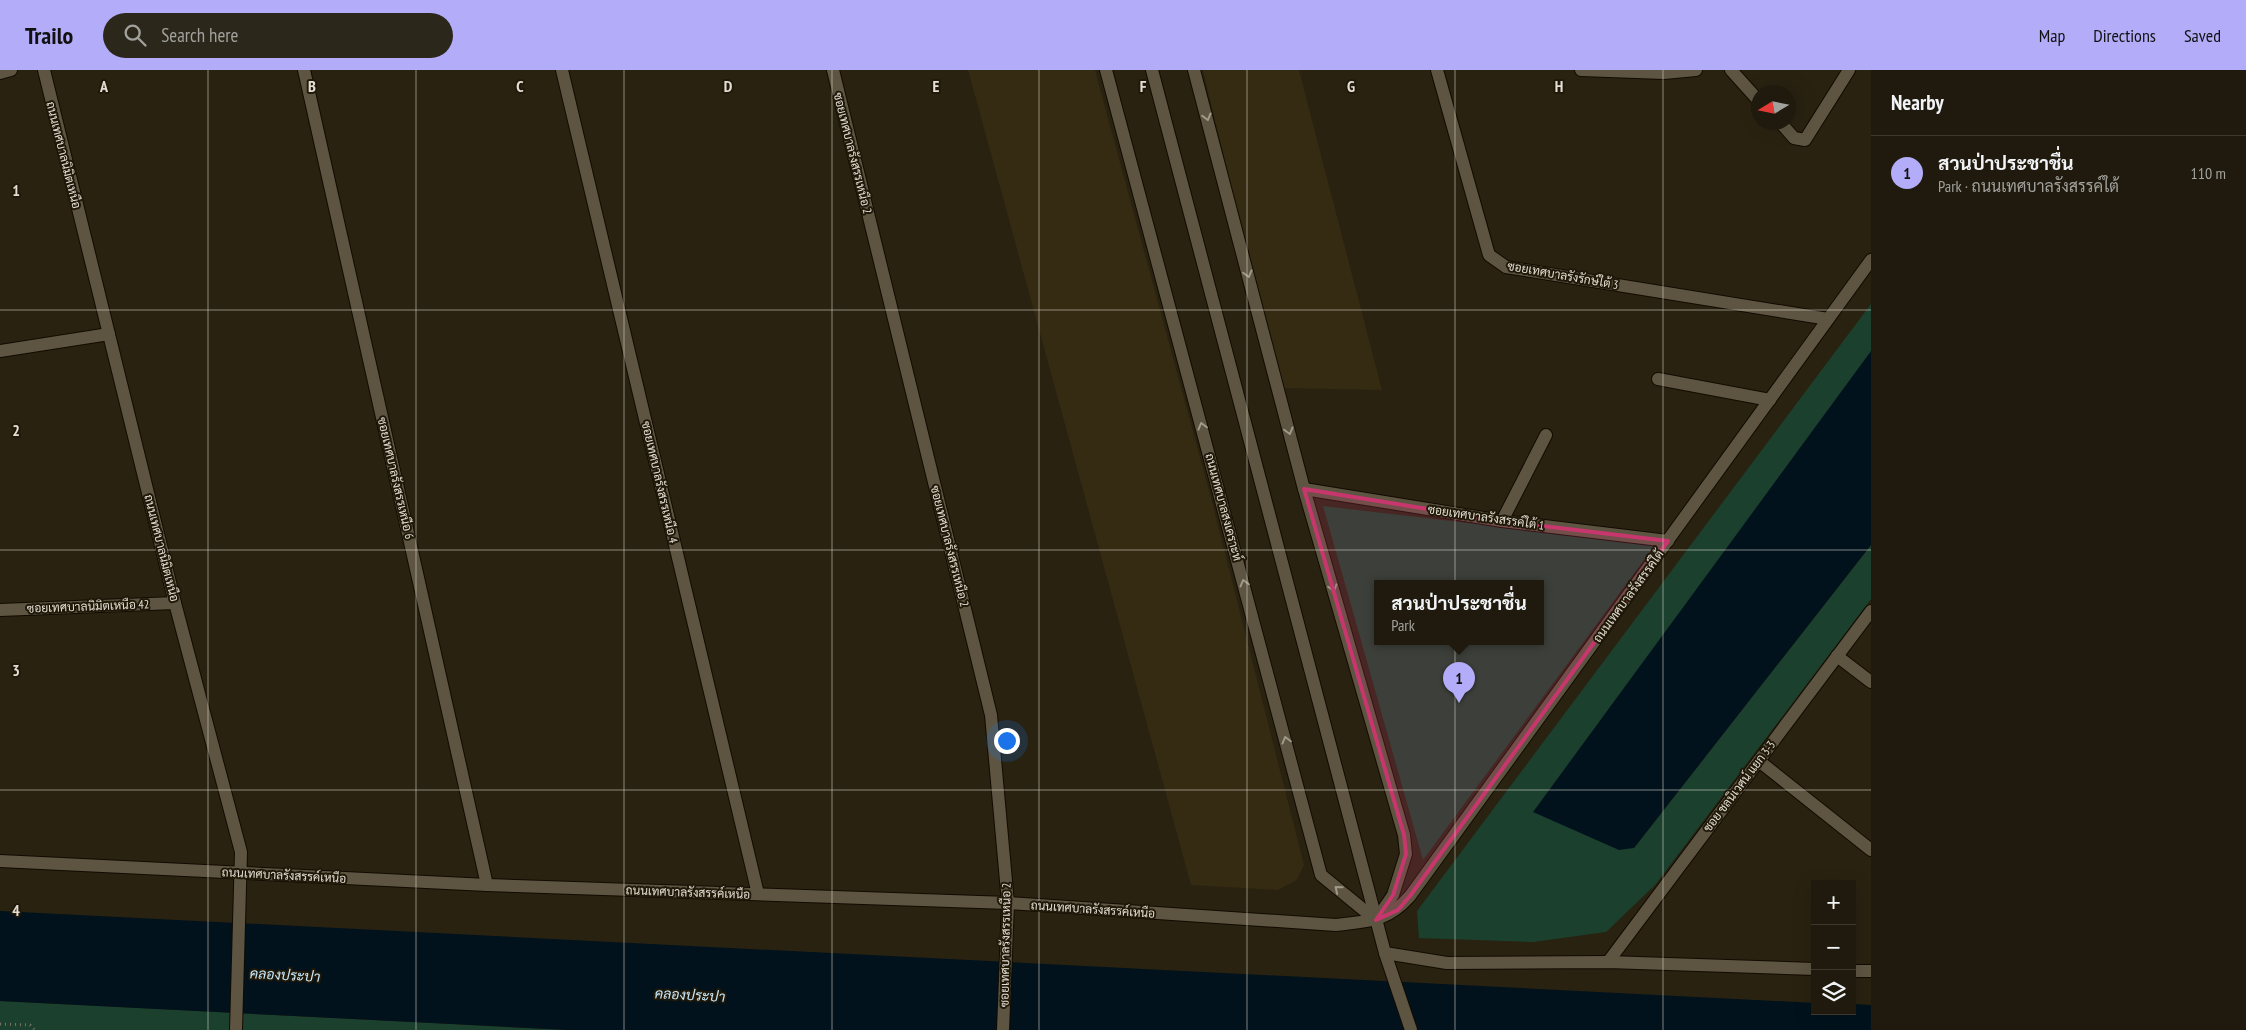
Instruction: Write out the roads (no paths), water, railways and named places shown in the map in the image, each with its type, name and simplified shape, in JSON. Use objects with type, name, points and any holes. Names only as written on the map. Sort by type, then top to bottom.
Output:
[{"type":"street","points":[[0,73],[11,70]]},
{"type":"street","name":"ถนนเทศบาลนิมิตเหนือ","points":[[44,70],[175,603],[241,852],[242,873],[236,1030]]},
{"type":"street","name":"ซอยเทศบาลรังสรรเหนือ 6","points":[[304,70],[487,885]]},
{"type":"street","name":"ซอยเทศบาลรังสรรเหนือ 4","points":[[562,70],[758,894]]},
{"type":"street","name":"ซอยเทศบาลรังสรรเหนือ 2","points":[[833,70],[991,715],[1008,903],[1003,1030]]},
{"type":"street","name":"ถนนเทศบาลสงเคราะห์","points":[[1106,70],[1321,875],[1376,920]]},
{"type":"street","points":[[1152,70],[1376,920],[1410,1030]]},
{"type":"street","points":[[1194,70],[1304,489],[1404,835],[1406,854],[1393,895],[1376,920]]},
{"type":"street","name":"ซอยเทศบาลรังรักษ์ใต้ 3","points":[[1437,70],[1489,255],[1506,267],[1828,319]]},
{"type":"street","points":[[1581,70],[1664,73],[1696,70]]},
{"type":"street","points":[[1731,70],[1751,92]]},
{"type":"street","points":[[1787,130],[1794,138],[1804,140],[1849,70]]},
{"type":"street","name":"ถนนเทศบาลรังสรรค์ใต้","points":[[1376,920],[1398,910],[1410,896],[1871,260]]},
{"type":"street","points":[[0,351],[109,334]]},
{"type":"street","points":[[1658,379],[1770,400]]},
{"type":"street","points":[[1502,521],[1546,435]]},
{"type":"street","name":"ซอยเทศบาลรังสรรค์ใต้ 1","points":[[1304,489],[1502,521],[1668,541]]},
{"type":"street","name":"ซอยเทศบาลนิมิตเหนือ 42","points":[[0,610],[175,603]]},
{"type":"street","name":"ซอย ชลนิเวศน์ แยก 3-3","points":[[1608,962],[1871,611]]},
{"type":"street","points":[[1837,656],[1871,682]]},
{"type":"street","points":[[1759,761],[1871,850]]},
{"type":"street","name":"ถนนเทศบาลรังสรรค์เหนือ","points":[[0,861],[487,885],[1008,903],[1336,925],[1376,920]]},
{"type":"street","points":[[1385,953],[1447,963],[1608,962],[1811,969]]},
{"type":"street","points":[[1856,970],[1871,971]]},
{"type":"water","points":[[1871,351],[1871,545],[1634,848],[1619,850],[1533,812]]},
{"type":"water","name":"คลองประปา","points":[[0,911],[1811,1003],[1811,1015],[1856,1015],[1856,1004],[1871,1005],[1871,1030],[569,1030],[0,1001]]},
{"type":"place","name":"สวนป่าประชาชื่น","points":[[1459,703]]}]
